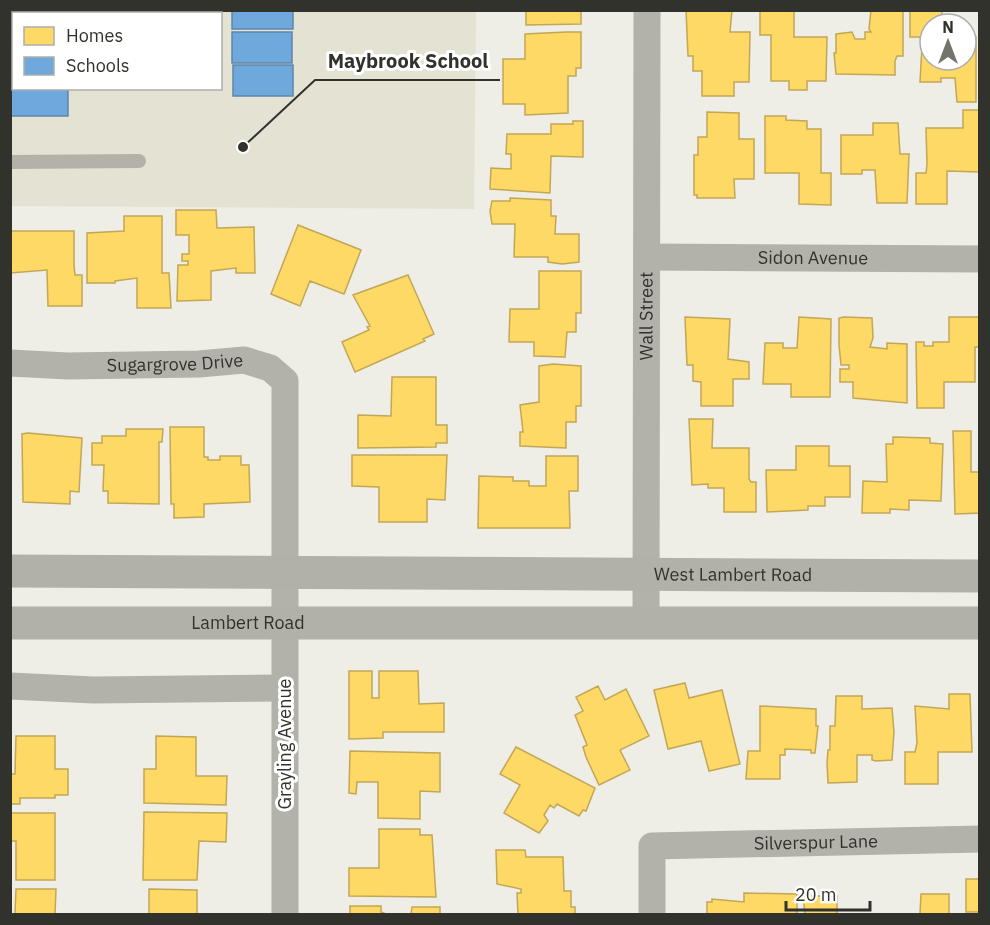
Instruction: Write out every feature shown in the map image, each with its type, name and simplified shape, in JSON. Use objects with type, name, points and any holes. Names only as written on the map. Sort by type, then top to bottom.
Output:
[{"type":"main road","points":[[10,571],[285,574]]},
{"type":"main road","name":"West Lambert Road","points":[[285,574],[980,576]]},
{"type":"main road","points":[[646,622],[980,623]]},
{"type":"main road","name":"Lambert Road","points":[[10,623],[284,625],[646,622]]},
{"type":"street","name":"Wall Street","points":[[646,622],[647,10]]},
{"type":"street","name":"Sidon Avenue","points":[[647,257],[980,259]]},
{"type":"street","name":"Sugargrove Drive","points":[[10,363],[68,366],[199,364],[244,360],[270,368],[285,381],[285,574]]},
{"type":"street","name":"Grayling Avenue","points":[[285,574],[285,915]]},
{"type":"street","points":[[10,686],[93,690],[284,688]]},
{"type":"street","name":"Silverspur Lane","points":[[652,915],[652,846],[980,839]]},
{"type":"lane","points":[[10,162],[139,161]]},
{"type":"shaded area","points":[[11,11],[476,11],[474,209],[11,206]]},
{"type":"building: Homes","points":[[526,10],[581,10],[581,24],[526,25]]},
{"type":"building: Homes","points":[[686,10],[732,10],[730,32],[750,32],[749,82],[734,82],[734,96],[702,96],[702,71],[693,71],[693,56],[688,56]]},
{"type":"building: Homes","points":[[760,10],[794,10],[794,37],[827,37],[826,81],[807,81],[807,90],[789,90],[789,81],[771,81],[771,35],[760,35]]},
{"type":"building: Homes","points":[[871,10],[903,10],[903,56],[897,56],[895,75],[836,74],[834,53],[836,53],[836,34],[852,32],[855,39],[865,39],[865,32],[871,32],[869,29]]},
{"type":"building: Homes","points":[[910,10],[942,10],[942,12],[918,12],[918,37],[910,37]]},
{"type":"building: Homes","points":[[581,32],[581,68],[576,68],[576,76],[568,76],[568,113],[525,115],[525,104],[503,104],[503,59],[525,59],[525,34]]},
{"type":"building: Homes","points":[[921,72],[976,72],[976,102],[957,102],[955,78],[941,78],[941,82],[920,82]]},
{"type":"building: Homes","points":[[963,110],[980,110],[980,172],[947,171],[947,204],[916,204],[916,173],[926,173],[926,128],[963,128]]},
{"type":"building: Homes","points":[[707,112],[739,113],[739,139],[754,139],[754,179],[734,179],[735,198],[697,198],[697,195],[694,195],[694,155],[698,155],[698,137],[707,137]]},
{"type":"building: Homes","points":[[765,116],[786,116],[786,120],[807,121],[807,129],[821,129],[821,173],[831,173],[831,205],[799,204],[799,173],[765,173]]},
{"type":"building: Homes","points":[[573,121],[583,121],[583,157],[551,156],[550,193],[490,189],[491,168],[511,169],[511,154],[506,154],[507,134],[551,134],[551,124],[573,124]]},
{"type":"building: Homes","points":[[873,123],[898,123],[900,154],[909,154],[907,203],[877,203],[875,170],[862,170],[862,174],[841,174],[841,135],[873,135]]},
{"type":"building: Homes","points":[[510,198],[551,200],[551,216],[556,216],[555,234],[579,234],[579,262],[562,264],[548,262],[548,257],[514,257],[515,224],[492,224],[490,211],[492,201],[510,201]]},
{"type":"building: Homes","points":[[176,210],[216,210],[217,228],[254,227],[255,273],[236,273],[236,268],[211,271],[211,300],[177,301],[178,265],[188,265],[188,261],[182,261],[182,254],[189,254],[189,235],[176,235]]},
{"type":"building: Homes","points":[[124,216],[162,216],[162,273],[169,273],[171,308],[137,308],[137,278],[115,281],[115,283],[87,283],[87,233],[124,231]]},
{"type":"building: Homes","points":[[298,225],[361,250],[344,294],[310,281],[300,306],[271,294]]},
{"type":"building: Homes","points":[[10,231],[74,231],[75,275],[82,275],[82,306],[48,306],[47,270],[10,273]]},
{"type":"building: Homes","points":[[539,271],[581,271],[581,313],[576,313],[576,332],[567,332],[565,357],[534,356],[534,342],[509,342],[510,309],[539,309]]},
{"type":"building: Homes","points":[[408,275],[434,334],[423,339],[425,341],[355,372],[342,342],[369,330],[367,327],[370,326],[353,295]]},
{"type":"building: Homes","points":[[685,317],[730,319],[728,359],[749,362],[749,379],[733,379],[733,406],[701,406],[701,382],[693,381],[693,365],[687,365]]},
{"type":"building: Homes","points":[[799,317],[831,319],[830,397],[791,397],[791,384],[763,384],[765,343],[783,343],[783,348],[797,348]]},
{"type":"building: Homes","points":[[949,317],[980,317],[980,347],[975,347],[975,382],[944,382],[944,408],[917,408],[916,342],[924,342],[924,346],[933,346],[933,342],[949,342]]},
{"type":"building: Homes","points":[[839,318],[872,318],[873,338],[870,347],[887,349],[887,343],[907,344],[907,403],[853,398],[853,382],[840,382],[840,369],[849,369],[849,365],[841,365],[839,345]]},
{"type":"building: Homes","points":[[553,364],[581,366],[581,406],[576,406],[576,422],[566,422],[566,448],[520,446],[520,432],[523,432],[520,405],[539,402],[539,366]]},
{"type":"building: Homes","points":[[392,377],[436,377],[436,425],[447,425],[447,443],[436,443],[436,447],[358,448],[358,415],[391,416]]},
{"type":"building: Homes","points":[[689,419],[713,419],[712,448],[749,448],[749,479],[751,482],[756,482],[756,512],[724,512],[724,488],[708,488],[708,484],[692,485]]},
{"type":"building: Homes","points":[[170,427],[204,427],[204,457],[208,457],[208,460],[220,460],[220,456],[241,456],[241,465],[249,465],[250,502],[204,504],[204,517],[174,518],[174,504],[171,504]]},
{"type":"building: Homes","points":[[126,429],[163,429],[162,442],[159,442],[159,504],[108,503],[108,491],[103,491],[104,465],[92,465],[92,443],[102,443],[102,436],[126,436]]},
{"type":"building: Homes","points":[[953,431],[971,431],[971,472],[980,472],[980,513],[955,514]]},
{"type":"building: Homes","points":[[22,434],[82,438],[79,492],[70,491],[70,504],[23,502]]},
{"type":"building: Homes","points":[[893,437],[930,438],[930,443],[943,444],[941,501],[909,500],[909,510],[890,509],[890,513],[862,513],[863,481],[887,482],[886,444],[893,444]]},
{"type":"building: Homes","points":[[796,446],[829,446],[829,466],[850,466],[850,497],[825,497],[825,506],[808,506],[808,510],[767,512],[766,470],[796,470]]},
{"type":"building: Homes","points":[[352,455],[447,455],[445,500],[427,499],[427,522],[379,522],[379,487],[352,486]]},
{"type":"building: Homes","points":[[546,456],[578,456],[578,491],[569,491],[570,528],[478,528],[479,476],[513,477],[513,481],[529,481],[529,486],[546,486]]},
{"type":"building: Homes","points":[[349,671],[372,671],[372,698],[379,698],[379,671],[418,671],[419,704],[444,703],[444,732],[383,732],[383,738],[349,739]]},
{"type":"building: Homes","points":[[685,683],[689,698],[722,690],[740,764],[709,771],[701,741],[668,749],[654,690]]},
{"type":"building: Homes","points":[[598,686],[605,700],[626,689],[649,736],[620,750],[630,770],[599,785],[586,757],[583,747],[587,745],[575,715],[583,711],[576,697]]},
{"type":"building: Homes","points":[[949,694],[970,694],[972,752],[938,752],[938,784],[905,784],[905,752],[915,752],[917,743],[915,706],[949,709]]},
{"type":"building: Homes","points":[[836,696],[862,696],[862,709],[892,708],[894,732],[892,760],[876,761],[872,760],[872,755],[857,755],[857,782],[828,783],[830,726],[835,726]]},
{"type":"building: Homes","points":[[760,706],[816,709],[816,726],[818,726],[815,753],[811,753],[811,750],[785,749],[785,755],[780,755],[780,779],[746,779],[748,751],[760,751]]},
{"type":"building: Homes","points":[[16,736],[55,736],[55,769],[68,769],[68,795],[55,795],[55,798],[20,798],[20,804],[10,804],[10,774],[15,774]]},
{"type":"building: Homes","points":[[156,736],[196,737],[196,776],[227,776],[226,805],[144,803],[144,769],[156,769]]},
{"type":"building: Homes","points":[[516,747],[595,788],[586,811],[583,810],[579,816],[557,804],[554,808],[550,805],[544,815],[548,821],[539,833],[504,813],[520,785],[500,774]]},
{"type":"building: Homes","points":[[350,751],[440,753],[440,792],[420,791],[420,819],[378,818],[378,782],[357,782],[356,794],[349,793]]},
{"type":"building: Homes","points":[[144,812],[227,813],[226,842],[199,841],[197,880],[143,880]]},
{"type":"building: Homes","points":[[10,813],[55,813],[55,880],[16,880],[16,841],[10,841]]},
{"type":"building: Homes","points":[[379,829],[420,829],[420,835],[432,835],[436,897],[349,896],[349,868],[379,868]]},
{"type":"building: Homes","points":[[496,850],[525,850],[526,857],[563,857],[564,891],[571,891],[571,907],[575,907],[575,914],[518,914],[517,893],[521,893],[521,889],[497,884]]},
{"type":"building: Homes","points":[[966,879],[980,879],[980,912],[966,912]]},
{"type":"building: Homes","points":[[16,889],[56,889],[55,914],[15,914]]},
{"type":"building: Homes","points":[[149,889],[197,890],[197,914],[149,914]]},
{"type":"building: Homes","points":[[744,893],[797,894],[797,914],[707,914],[707,902],[712,902],[712,899],[744,902]]},
{"type":"building: Homes","points":[[921,894],[949,894],[949,914],[920,914]]},
{"type":"building: Homes","points":[[803,896],[837,896],[837,914],[805,914]]},
{"type":"building: Homes","points":[[350,906],[381,906],[381,912],[386,914],[350,914]]},
{"type":"building: Homes","points":[[412,907],[440,907],[440,914],[411,914]]},
{"type":"building: Schools","points":[[10,10],[69,10],[69,12],[12,12],[12,17],[10,17]]},
{"type":"building: Schools","points":[[232,10],[293,10],[293,29],[232,29]]},
{"type":"building: Schools","points":[[10,19],[12,19],[12,50],[10,50]]},
{"type":"building: Schools","points":[[232,32],[292,32],[292,63],[232,63]]},
{"type":"building: Schools","points":[[10,52],[12,52],[12,82],[10,82]]},
{"type":"building: Schools","points":[[233,65],[293,65],[293,96],[233,96]]},
{"type":"building: Schools","points":[[10,85],[12,85],[12,90],[68,90],[68,116],[10,116]]},
{"type":"place","name":"Maybrook School","points":[[243,147]]}]
